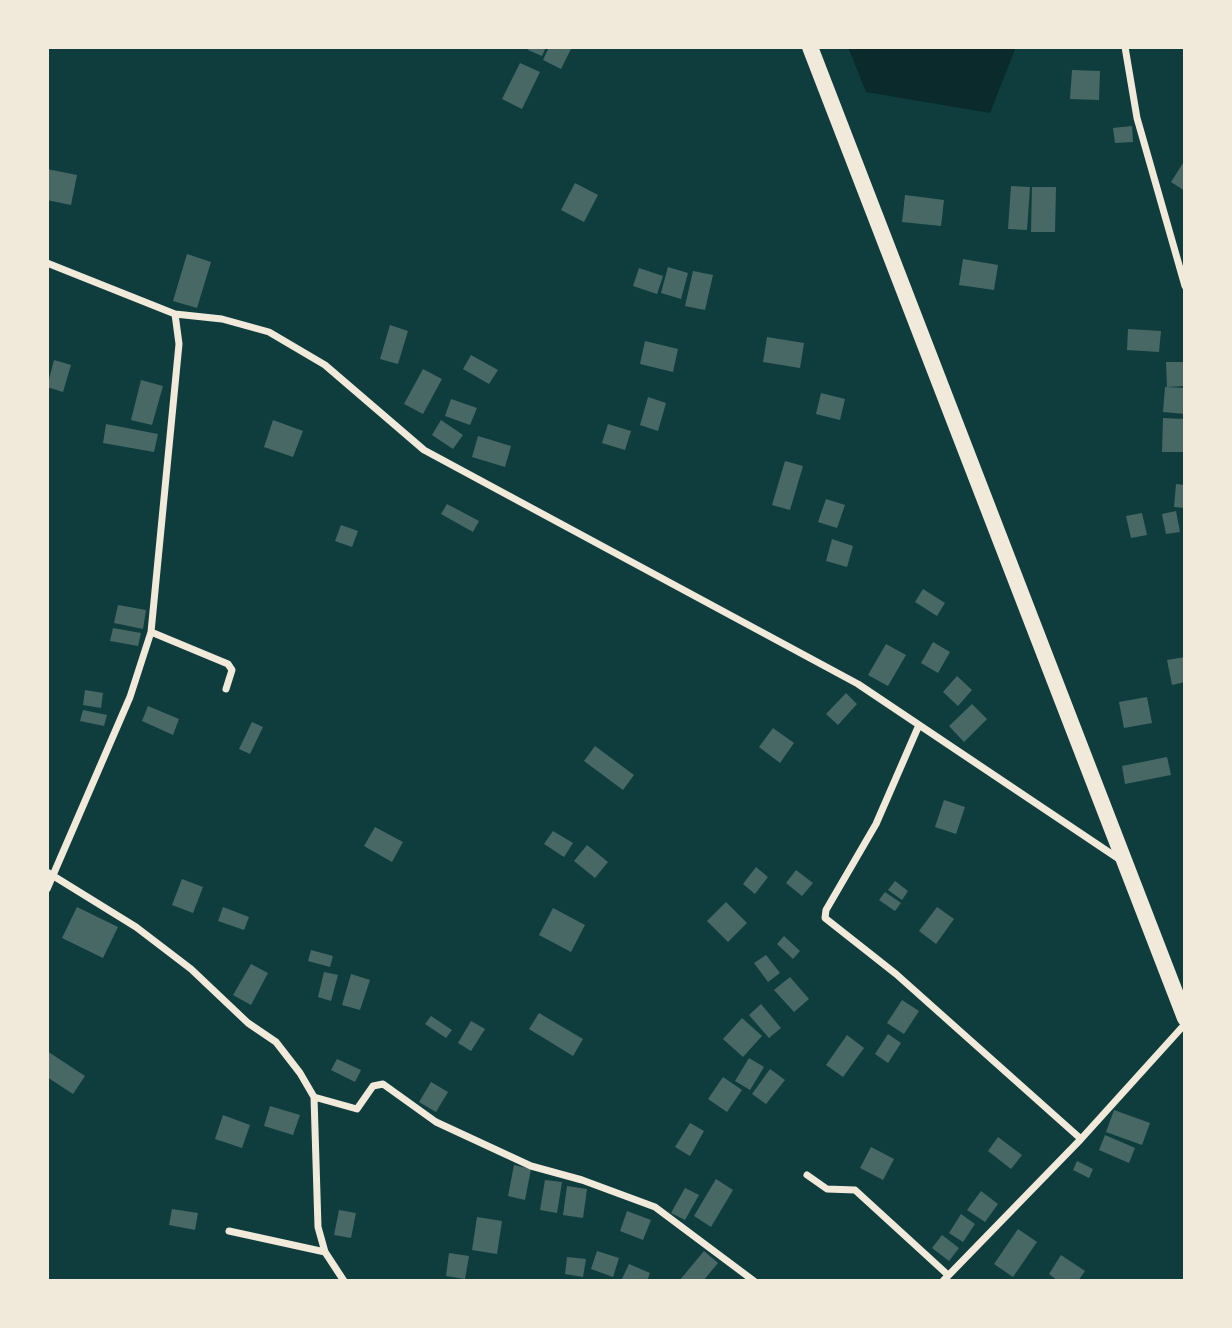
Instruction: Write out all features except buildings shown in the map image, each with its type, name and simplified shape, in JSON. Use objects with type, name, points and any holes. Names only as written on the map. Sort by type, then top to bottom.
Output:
[{"type":"highway","points":[[810,47],[1185,1018]]},
{"type":"street","points":[[1125,47],[1137,118],[1185,286]]},
{"type":"street","points":[[47,263],[175,314],[222,319],[269,332],[326,365],[424,450],[858,684],[1125,863]]},
{"type":"street","points":[[47,889],[51,874],[130,697],[150,632],[156,551],[178,376],[179,344],[175,314]]},
{"type":"street","points":[[150,632],[228,664],[232,670],[226,689]]},
{"type":"street","points":[[919,726],[876,824],[826,910],[825,918],[896,974],[1081,1139]]},
{"type":"street","points":[[51,874],[136,927],[191,969],[248,1023],[276,1042],[314,1097],[318,1227],[325,1252],[344,1281]]},
{"type":"street","points":[[807,1175],[827,1189],[855,1190],[946,1278],[1081,1139],[1185,1024]]},
{"type":"street","points":[[314,1097],[357,1109],[373,1086],[383,1084],[436,1122],[531,1166],[582,1180],[656,1207],[754,1281]]},
{"type":"street","points":[[229,1231],[325,1252]]},
{"type":"water","points":[[848,47],[1016,47],[990,113],[866,92]]}]
